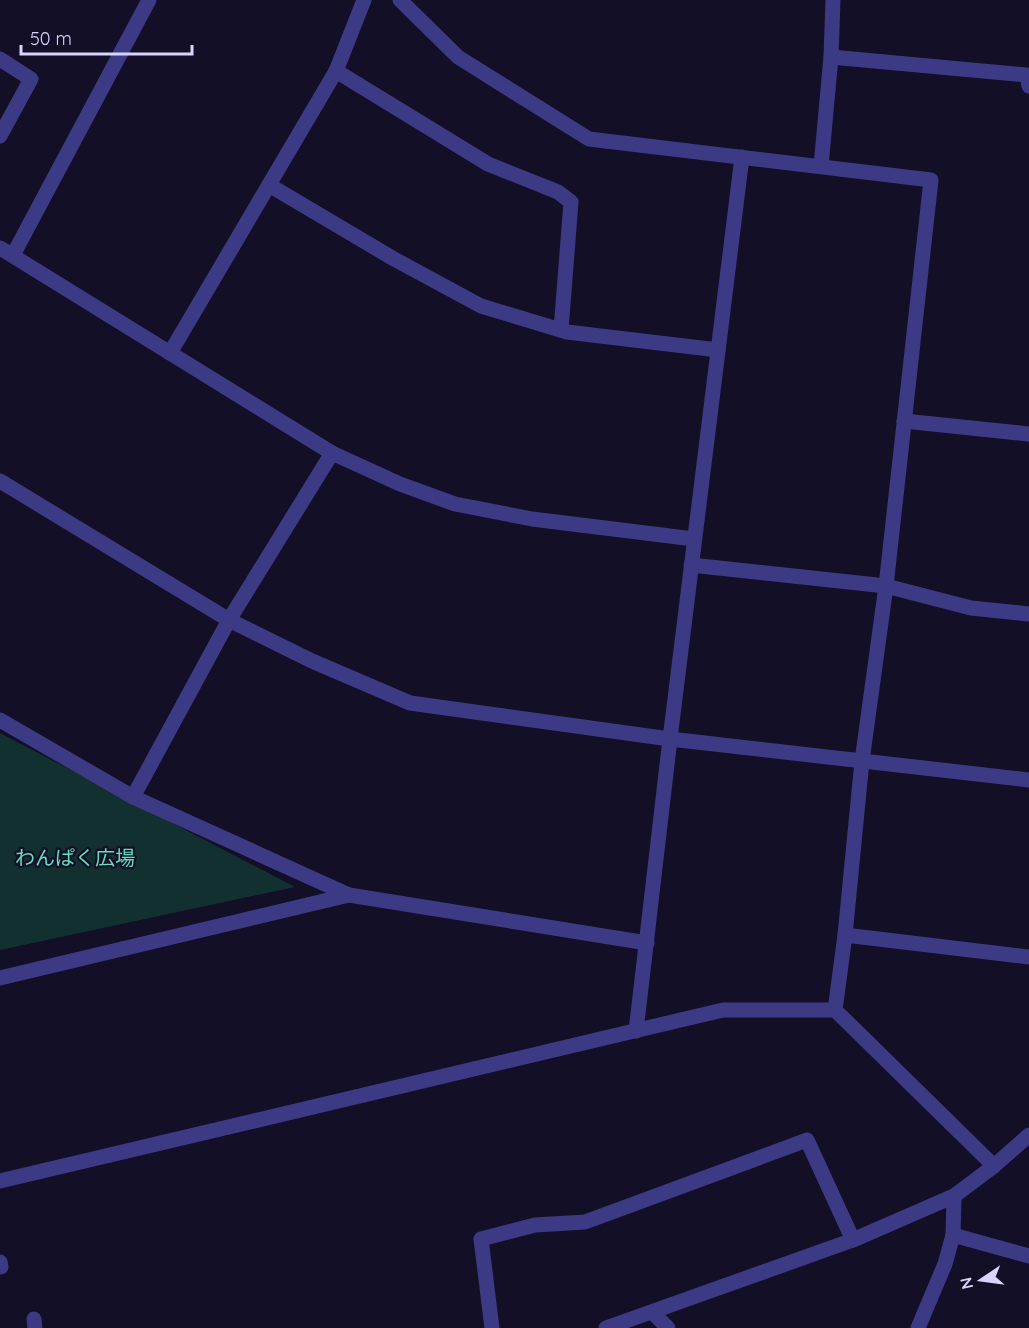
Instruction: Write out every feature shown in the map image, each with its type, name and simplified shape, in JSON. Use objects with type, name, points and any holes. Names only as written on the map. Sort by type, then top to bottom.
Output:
[{"type":"street","points":[[149,0],[6,252],[332,453],[400,484],[455,504],[532,519],[694,539]]},
{"type":"street","points":[[170,353],[336,71],[364,0]]},
{"type":"street","points":[[400,0],[458,57],[589,140],[931,180],[886,586],[862,761],[845,935],[835,1010]]},
{"type":"street","points":[[821,166],[831,57],[833,0]]},
{"type":"street","points":[[831,57],[1027,75],[1029,86]]},
{"type":"street","points":[[0,59],[31,79],[0,136]]},
{"type":"street","points":[[336,71],[488,164],[558,192],[571,202],[561,330]]},
{"type":"street","points":[[636,1031],[669,739],[742,157]]},
{"type":"street","points":[[269,185],[384,253],[481,306],[567,332],[718,350]]},
{"type":"street","points":[[904,421],[1029,434]]},
{"type":"street","points":[[133,796],[229,620],[332,453]]},
{"type":"street","points":[[3,489],[229,620],[312,661],[410,703],[669,739],[1029,780]]},
{"type":"street","points":[[691,565],[886,586],[971,608],[1029,614]]},
{"type":"street","points":[[0,720],[133,796],[349,895],[647,943]]},
{"type":"street","points":[[0,978],[349,895]]},
{"type":"street","points":[[845,935],[1029,957]]},
{"type":"street","points":[[0,1181],[723,1010],[835,1010],[994,1166]]},
{"type":"street","points":[[606,1328],[853,1240],[954,1196],[994,1166],[1029,1135]]},
{"type":"street","points":[[492,1328],[481,1239],[535,1225],[585,1222],[807,1140],[853,1240]]},
{"type":"street","points":[[918,1328],[945,1264],[953,1235],[954,1196]]},
{"type":"street","points":[[953,1235],[1029,1256]]},
{"type":"street","points":[[0,1262],[0,1267]]},
{"type":"street","points":[[652,1312],[668,1328]]},
{"type":"green space","name":"わんぱく広場","points":[[0,733],[295,887],[0,950]]}]
